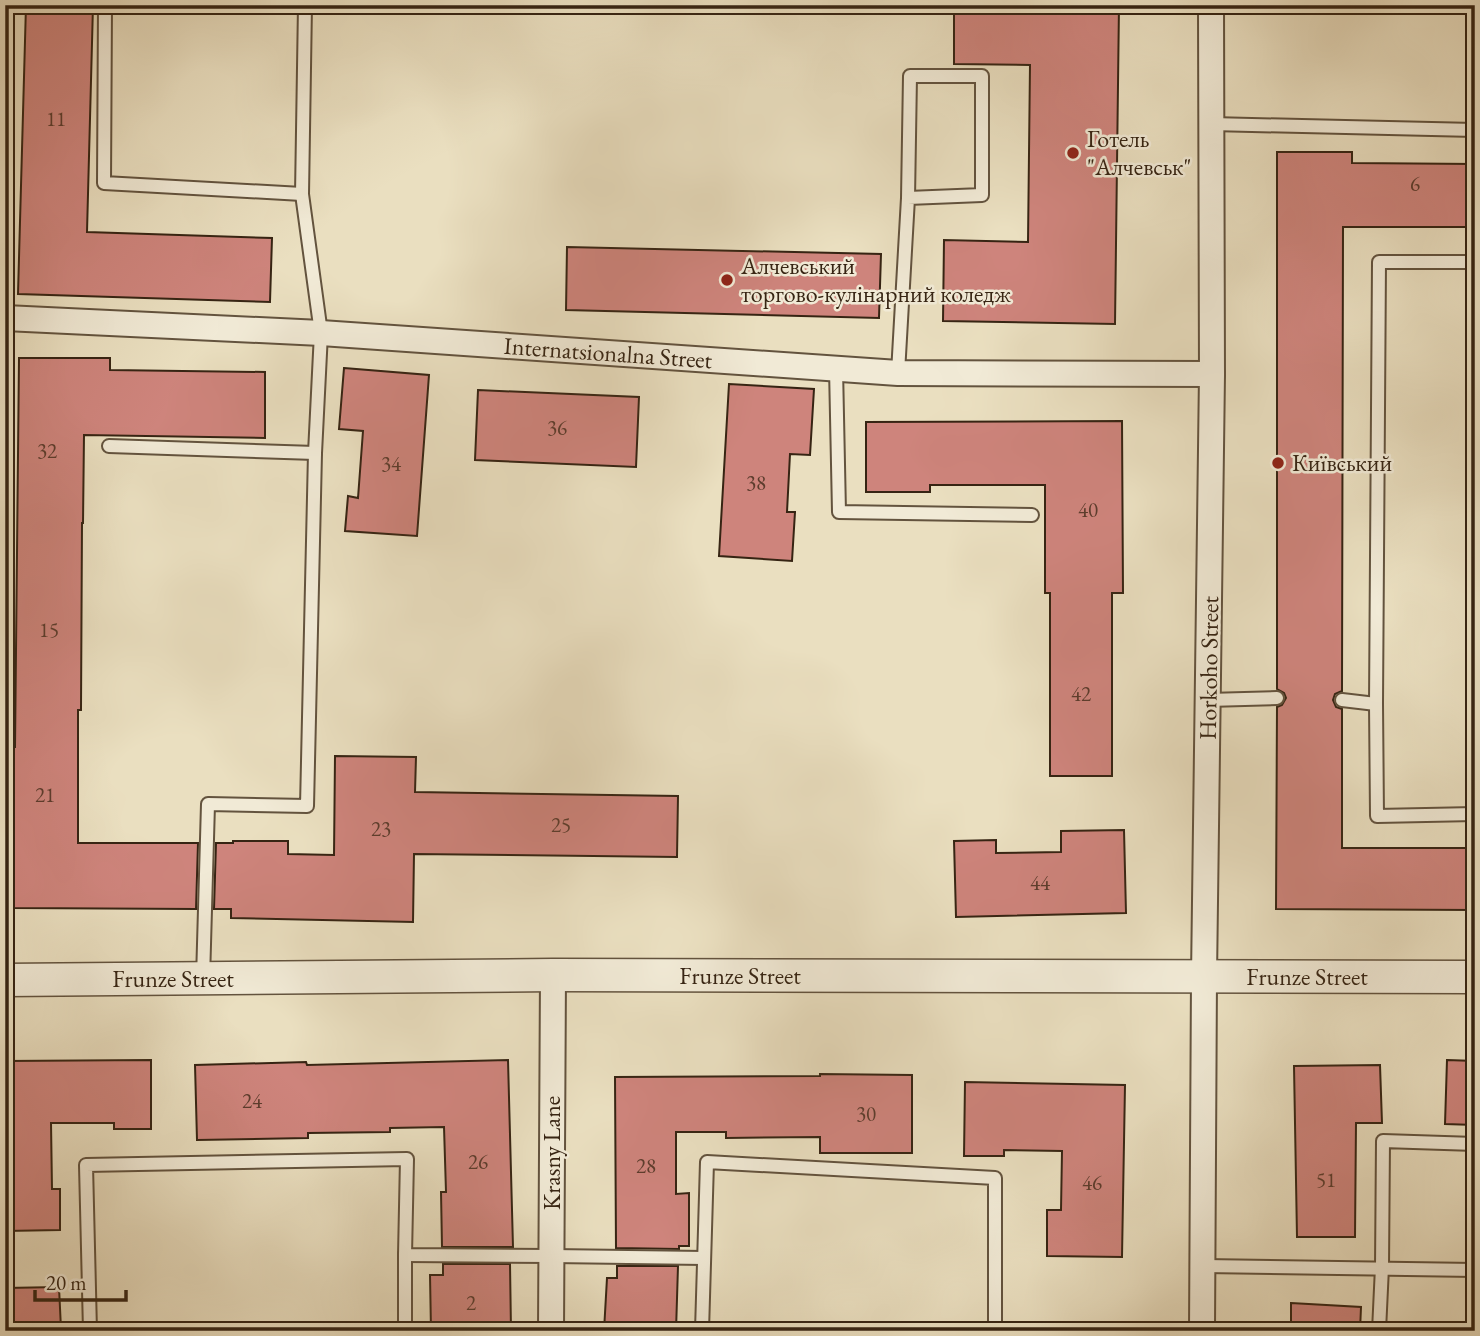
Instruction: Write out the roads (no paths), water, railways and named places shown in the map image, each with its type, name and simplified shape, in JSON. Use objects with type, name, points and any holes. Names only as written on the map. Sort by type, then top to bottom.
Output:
[{"type":"street","name":"Horkoho Street","points":[[1202,1331],[1212,374],[1211,5]]},
{"type":"street","name":"Internatsionalna Street","points":[[5,318],[321,333],[898,373],[1212,374]]},
{"type":"street","name":"Frunze Street","points":[[5,980],[553,975],[1475,977]]},
{"type":"street","name":"Krasny Lane","points":[[551,1331],[553,975]]},
{"type":"lane","points":[[105,5],[104,183],[302,194]]},
{"type":"lane","points":[[203,979],[208,804],[307,806],[315,453],[321,333],[302,194],[306,5]]},
{"type":"lane","points":[[898,373],[908,198],[910,76],[982,76],[982,195],[908,198]]},
{"type":"lane","points":[[1211,124],[1475,130]]},
{"type":"lane","points":[[1475,262],[1379,262],[1376,704],[1377,816],[1475,814]]},
{"type":"lane","points":[[836,368],[839,512],[1032,514]]},
{"type":"lane","points":[[109,446],[315,453]]},
{"type":"lane","points":[[1208,700],[1277,698]]},
{"type":"lane","points":[[1342,700],[1376,704]]},
{"type":"lane","points":[[1379,1331],[1383,1141],[1475,1144]]},
{"type":"lane","points":[[90,1331],[86,1165],[407,1159],[405,1331]]},
{"type":"lane","points":[[702,1331],[707,1162],[995,1178],[995,1331]]},
{"type":"lane","points":[[405,1255],[704,1258]]},
{"type":"lane","points":[[1204,1266],[1475,1270]]},
{"type":"place","name":"Готель \"Алчевськ\"","points":[[1073,153]]},
{"type":"place","name":"Алчевський торгово-кулінарний коледж","points":[[727,280]]},
{"type":"place","name":"Київський","points":[[1278,463]]}]
